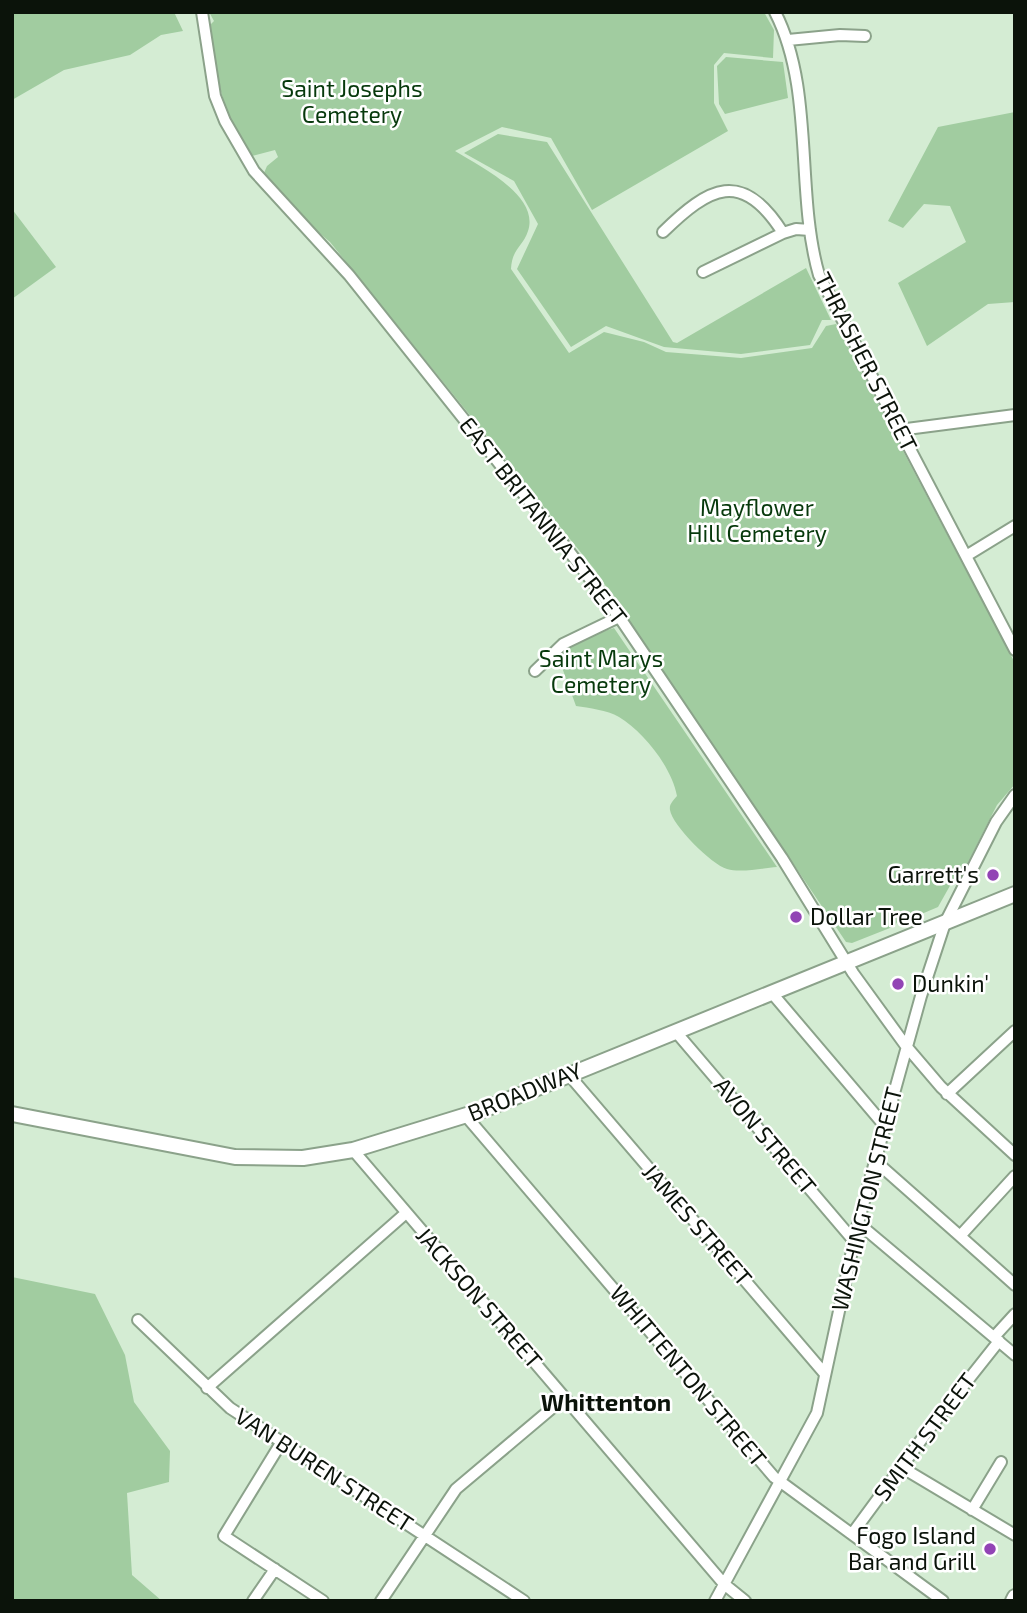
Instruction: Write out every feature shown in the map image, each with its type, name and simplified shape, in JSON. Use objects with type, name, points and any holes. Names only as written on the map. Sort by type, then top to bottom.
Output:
[{"type":"main road","name":"BROADWAY","points":[[12,1114],[235,1157],[303,1158],[353,1150],[466,1116],[1014,895]]},
{"type":"street","name":"EAST BRITANNIA STREET","points":[[202,12],[215,96],[225,121],[254,171],[348,275],[619,617],[782,858],[847,961],[906,1045],[947,1094],[1015,1155]]},
{"type":"street","name":"THRASHER STREET","points":[[775,12],[788,40],[810,230],[823,284],[1015,650]]},
{"type":"street","points":[[788,40],[840,35],[865,36]]},
{"type":"street","points":[[663,232],[697,202],[726,191],[757,199],[783,233]]},
{"type":"street","points":[[703,272],[783,233],[796,229],[810,230]]},
{"type":"street","points":[[899,430],[1015,415]]},
{"type":"street","points":[[966,556],[1015,526]]},
{"type":"street","points":[[535,671],[563,644],[619,617]]},
{"type":"street","name":"WASHINGTON STREET","points":[[715,1601],[817,1413],[874,1160],[906,1045],[945,923],[996,822],[1015,796]]},
{"type":"street","points":[[771,992],[884,1125]]},
{"type":"street","points":[[947,1094],[1015,1031]]},
{"type":"street","name":"AVON STREET","points":[[676,1032],[854,1241]]},
{"type":"street","name":"JAMES STREET","points":[[569,1075],[825,1374]]},
{"type":"street","name":"WHITTENTON STREET","points":[[466,1116],[780,1482],[943,1601]]},
{"type":"street","name":"JACKSON STREET","points":[[353,1150],[724,1584],[745,1601]]},
{"type":"street","points":[[874,1160],[1015,1285]]},
{"type":"street","points":[[960,1236],[1015,1176]]},
{"type":"street","points":[[206,1388],[406,1213]]},
{"type":"street","points":[[858,1223],[1015,1355]]},
{"type":"street","name":"SMITH STREET","points":[[852,1534],[1015,1314]]},
{"type":"street","name":"VAN BUREN STREET","points":[[138,1320],[206,1388],[230,1408],[518,1599]]},
{"type":"street","points":[[381,1601],[462,1483],[564,1398]]},
{"type":"street","points":[[281,1443],[224,1536],[323,1601]]},
{"type":"street","points":[[972,1510],[1001,1462]]},
{"type":"street","points":[[901,1467],[1015,1535]]},
{"type":"street","points":[[253,1601],[275,1569]]},
{"type":"green space","points":[[12,12],[174,12],[183,31],[161,35],[130,55],[64,70],[12,100]]},
{"type":"green space","name":"Mayflower Hill Cemetery","points":[[209,12],[764,12],[774,30],[773,58],[724,53],[714,65],[714,103],[728,131],[592,210],[551,138],[502,127],[455,151],[505,183],[525,205],[529,218],[528,231],[513,256],[511,269],[569,353],[604,332],[644,342],[666,352],[741,358],[812,348],[826,326],[836,324],[1015,663],[1015,784],[997,805],[962,874],[956,875],[938,907],[912,918],[907,915],[899,918],[895,926],[852,943],[846,942],[595,570],[330,242],[309,224],[264,173],[267,166],[278,157],[275,150],[252,156],[248,154],[231,121],[221,91],[210,25],[214,21]]},
{"type":"green space","points":[[726,57],[783,62],[788,98],[725,114],[719,104],[717,66]]},
{"type":"green space","points":[[1015,112],[1015,302],[988,304],[927,346],[898,283],[966,242],[950,206],[924,204],[903,228],[888,221],[938,127]]},
{"type":"green space","points":[[498,134],[547,142],[673,342],[677,343],[806,268],[831,320],[822,320],[810,345],[741,354],[664,347],[606,326],[571,347],[517,269],[538,224],[514,181],[464,153]]},
{"type":"green space","points":[[12,209],[56,267],[12,299]]},
{"type":"green space","name":"Saint Marys Cemetery","points":[[614,628],[777,867],[727,869],[703,853],[672,817],[670,806],[677,796],[674,785],[663,763],[647,741],[614,715],[576,706],[556,651],[573,641]]},
{"type":"green space","points":[[12,1277],[95,1294],[125,1355],[134,1402],[170,1451],[169,1482],[127,1493],[132,1575],[162,1601],[12,1601]]},
{"type":"place","name":"Garrett's","points":[[993,875]]},
{"type":"place","name":"Dollar Tree","points":[[796,917]]},
{"type":"place","name":"Dunkin'","points":[[898,984]]},
{"type":"place","name":"Fogo Island Bar and Grill","points":[[990,1549]]},
{"type":"district","name":"Whittenton","points":[[606,1403]]},
{"type":"park label","name":"Saint Josephs Cemetery","points":[[352,102]]}]
